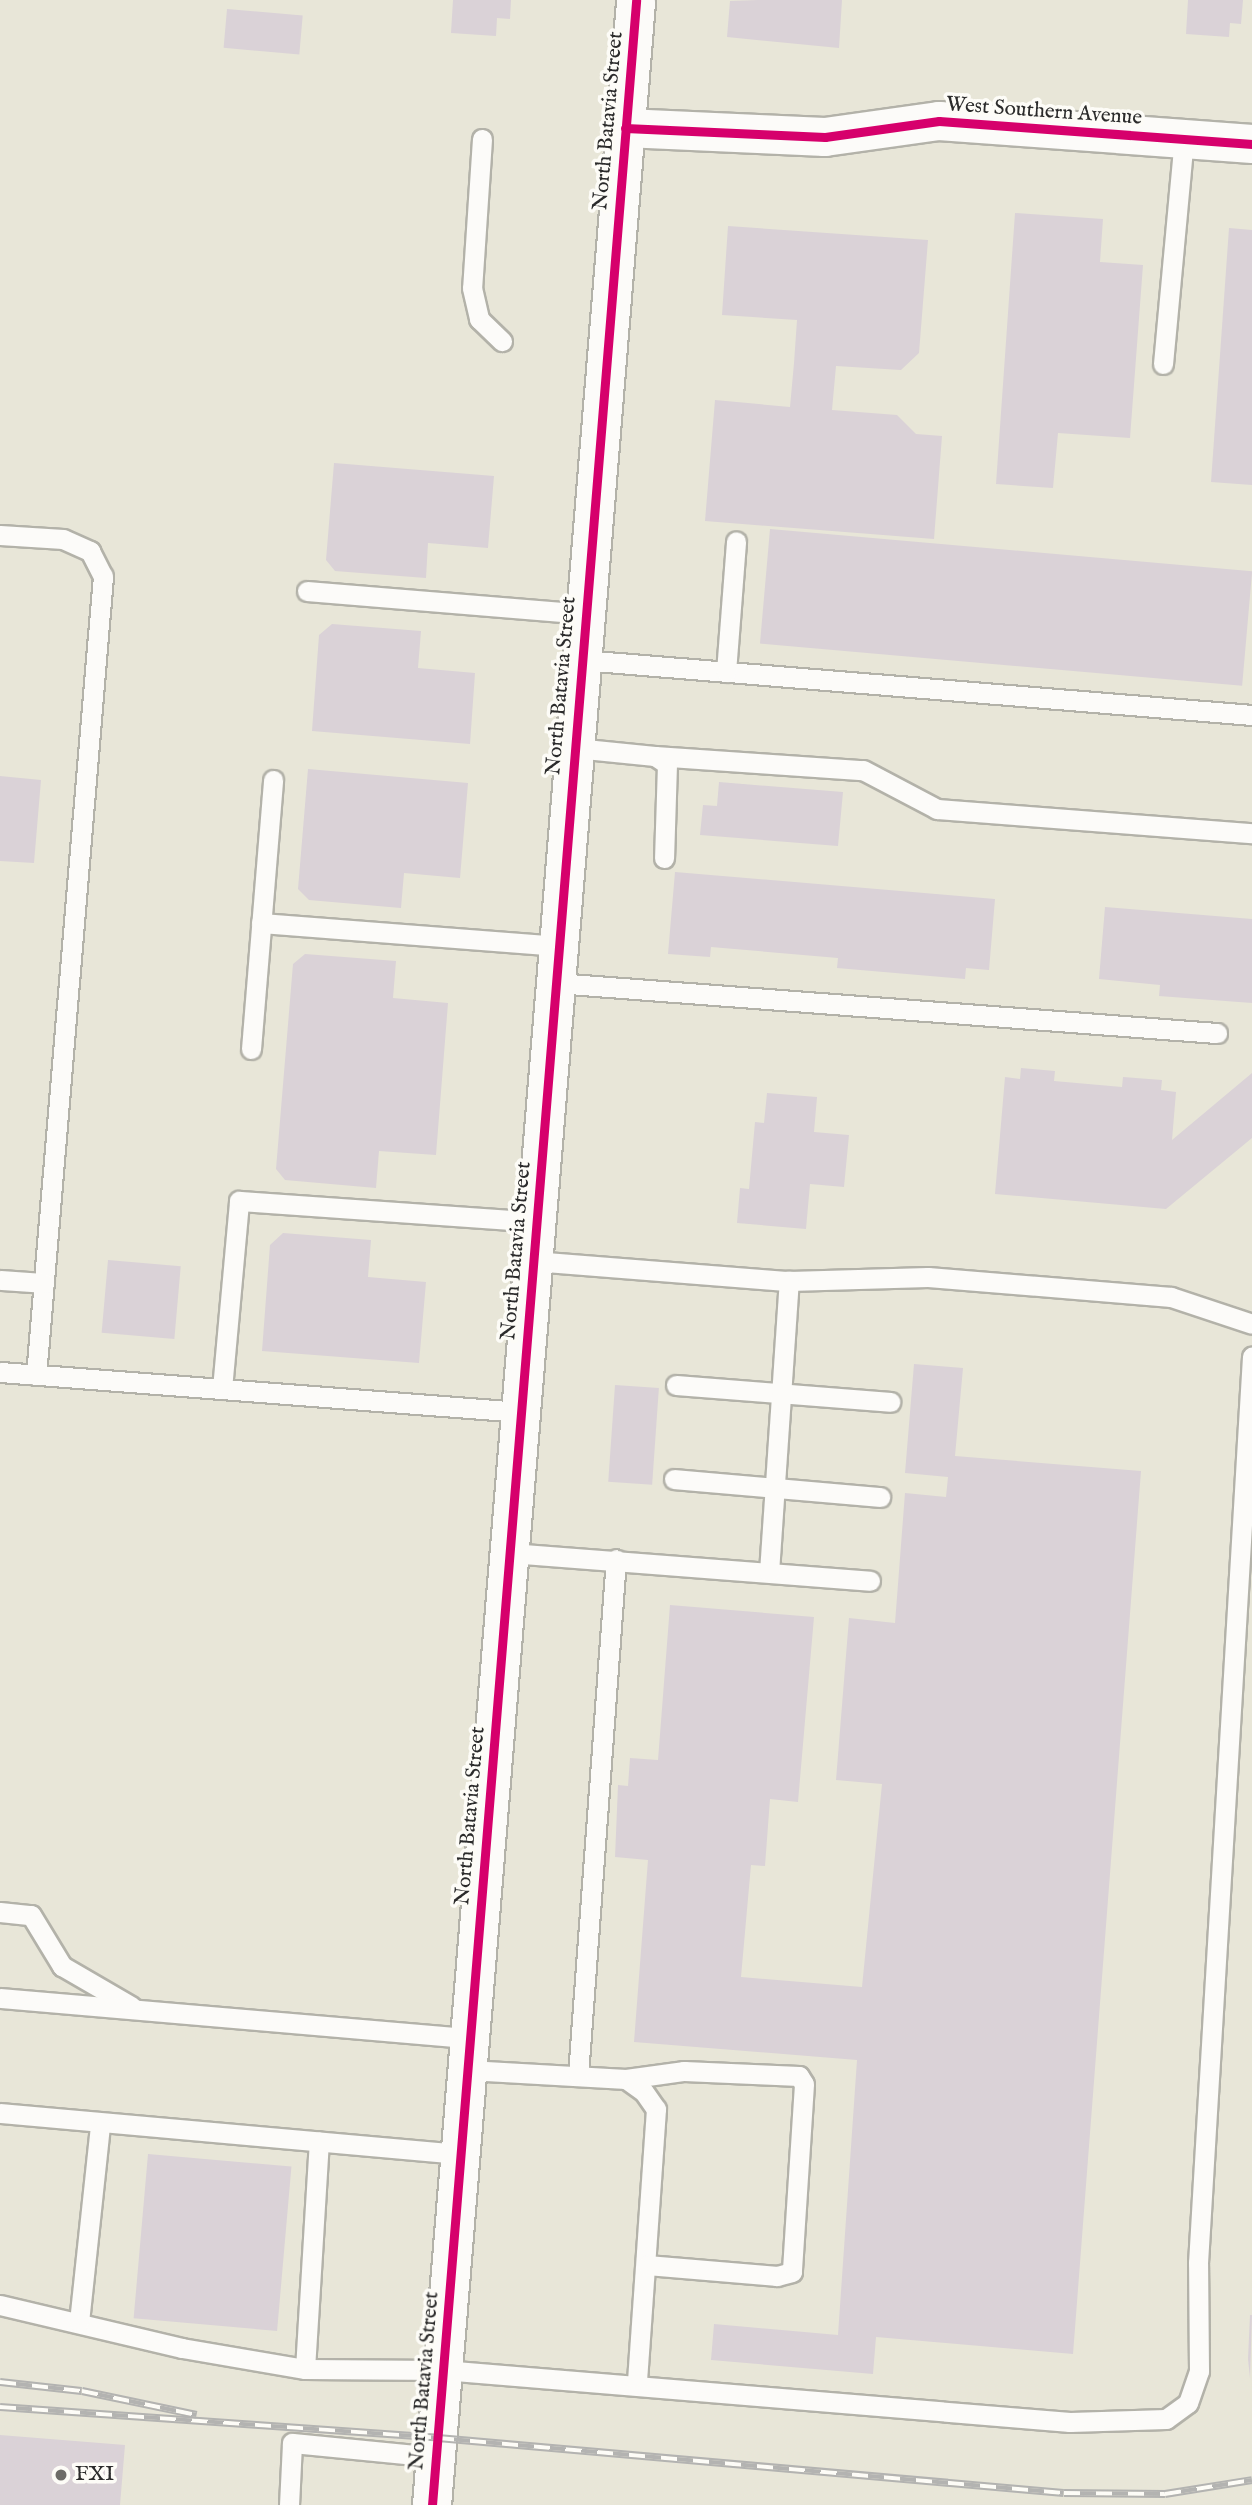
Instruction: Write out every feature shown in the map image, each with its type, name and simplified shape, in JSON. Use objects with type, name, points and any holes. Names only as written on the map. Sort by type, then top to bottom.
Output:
[{"type":"main road","name":"North Batavia Street","points":[[432,2505],[636,0]]},
{"type":"main road","name":"West Southern Avenue","points":[[625,128],[825,137],[939,121],[1252,144]]},
{"type":"lane","points":[[482,139],[472,288],[479,319],[502,341]]},
{"type":"lane","points":[[1163,364],[1184,139]]},
{"type":"lane","points":[[0,535],[62,539],[90,551],[103,576],[36,1375]]},
{"type":"lane","points":[[726,672],[736,541]]},
{"type":"lane","points":[[307,591],[586,614]]},
{"type":"lane","points":[[582,660],[1252,715]]},
{"type":"lane","points":[[575,748],[863,770],[937,809],[1252,833]]},
{"type":"lane","points":[[654,756],[667,764],[670,781],[664,858]]},
{"type":"lane","points":[[251,1049],[273,780]]},
{"type":"lane","points":[[261,923],[557,965],[1217,1033]]},
{"type":"lane","points":[[222,1389],[239,1201],[537,1222]]},
{"type":"lane","points":[[533,1261],[789,1282],[928,1277],[1171,1297],[1252,1324]]},
{"type":"lane","points":[[0,1280],[44,1283]]},
{"type":"lane","points":[[769,1572],[789,1282]]},
{"type":"lane","points":[[0,2305],[182,2348],[304,2369],[443,2370],[1070,2422],[1166,2419],[1188,2403],[1199,2371],[1198,2263],[1252,1357]]},
{"type":"lane","points":[[0,1372],[521,1412]]},
{"type":"lane","points":[[676,1385],[890,1402]]},
{"type":"lane","points":[[674,1479],[880,1497]]},
{"type":"lane","points":[[510,1553],[616,1559],[870,1581]]},
{"type":"lane","points":[[578,2075],[616,1559]]},
{"type":"lane","points":[[0,1912],[31,1915],[62,1966],[138,2010]]},
{"type":"lane","points":[[0,1998],[138,2010],[469,2054],[578,2075],[626,2079],[684,2071],[799,2076],[804,2084],[792,2272],[777,2276],[647,2265]]},
{"type":"lane","points":[[626,2079],[644,2092],[656,2109],[637,2384]]},
{"type":"lane","points":[[0,2113],[461,2154]]},
{"type":"lane","points":[[79,2322],[100,2124]]},
{"type":"lane","points":[[304,2369],[319,2141]]},
{"type":"lane","points":[[289,2505],[292,2443],[436,2456]]},
{"type":"building","points":[[453,0],[511,0],[510,19],[497,18],[496,36],[451,33]]},
{"type":"building","points":[[842,0],[839,48],[727,37],[730,1]]},
{"type":"building","points":[[1188,0],[1243,0],[1241,24],[1230,23],[1229,37],[1186,34]]},
{"type":"building","points":[[227,9],[303,16],[299,54],[224,48]]},
{"type":"building","points":[[1015,213],[1103,219],[1100,262],[1143,265],[1130,438],[1058,433],[1053,488],[996,484]]},
{"type":"building","points":[[728,226],[928,240],[919,353],[901,370],[836,366],[832,410],[897,415],[916,434],[942,436],[934,539],[705,521],[715,400],[790,407],[794,363],[797,320],[722,315]]},
{"type":"building","points":[[1229,228],[1252,230],[1252,485],[1211,482]]},
{"type":"building","points":[[334,463],[494,476],[488,548],[428,543],[426,578],[335,571],[326,560]]},
{"type":"building","points":[[770,529],[1252,571],[1242,686],[760,644]]},
{"type":"building","points":[[332,624],[421,631],[418,668],[475,673],[470,744],[312,731],[319,635]]},
{"type":"building","points":[[308,769],[468,783],[460,878],[404,873],[401,908],[309,900],[298,889]]},
{"type":"building","points":[[0,776],[41,780],[34,863],[0,861]]},
{"type":"building","points":[[719,782],[843,792],[838,846],[700,835],[703,805],[717,806]]},
{"type":"building","points":[[675,872],[995,899],[989,970],[966,968],[965,979],[837,968],[838,958],[711,947],[710,957],[668,954]]},
{"type":"building","points":[[1105,907],[1252,919],[1252,1003],[1159,996],[1160,985],[1099,979]]},
{"type":"building","points":[[305,954],[396,961],[393,998],[448,1003],[436,1155],[379,1151],[376,1188],[285,1180],[276,1169],[293,964]]},
{"type":"building","points":[[1021,1068],[1055,1071],[1054,1081],[1122,1087],[1123,1077],[1162,1080],[1161,1090],[1176,1092],[1172,1140],[1252,1073],[1252,1138],[1166,1209],[995,1194],[1005,1077],[1020,1079]]},
{"type":"building","points":[[767,1093],[817,1097],[814,1132],[849,1135],[844,1187],[810,1184],[806,1229],[737,1223],[740,1188],[749,1189],[755,1122],[764,1123]]},
{"type":"building","points":[[283,1233],[371,1240],[368,1277],[426,1282],[419,1363],[262,1351],[270,1245]]},
{"type":"building","points":[[108,1260],[181,1266],[174,1339],[102,1333]]},
{"type":"building","points":[[914,1364],[963,1368],[955,1456],[1141,1471],[1073,2354],[876,2337],[873,2374],[711,2360],[714,2324],[838,2335],[857,2060],[634,2042],[648,1860],[615,1857],[618,1785],[628,1786],[630,1758],[658,1760],[670,1605],[814,1617],[798,1802],[770,1799],[765,1866],[751,1865],[741,1977],[862,1987],[882,1784],[836,1780],[849,1618],[895,1623],[905,1493],[946,1497],[948,1477],[905,1473]]},
{"type":"building","points":[[615,1385],[659,1388],[652,1485],[608,1482]]},
{"type":"building","points":[[148,2154],[291,2167],[277,2331],[134,2318]]},
{"type":"building","points":[[1252,2315],[1250,2378],[1248,2359]]},
{"type":"building","name":"FXI","points":[[0,2435],[125,2445],[120,2505],[0,2505]]},
{"type":"railway","points":[[0,2382],[82,2391],[197,2415]]},
{"type":"railway","points":[[0,2407],[438,2438],[1064,2493],[1165,2494],[1252,2480]]},
{"type":"cycle path","points":[[432,2505],[636,0]]},
{"type":"cycle path","points":[[625,128],[825,137],[939,121],[1252,144]]},
{"type":"place","name":"FXI","points":[[61,2475]]}]
